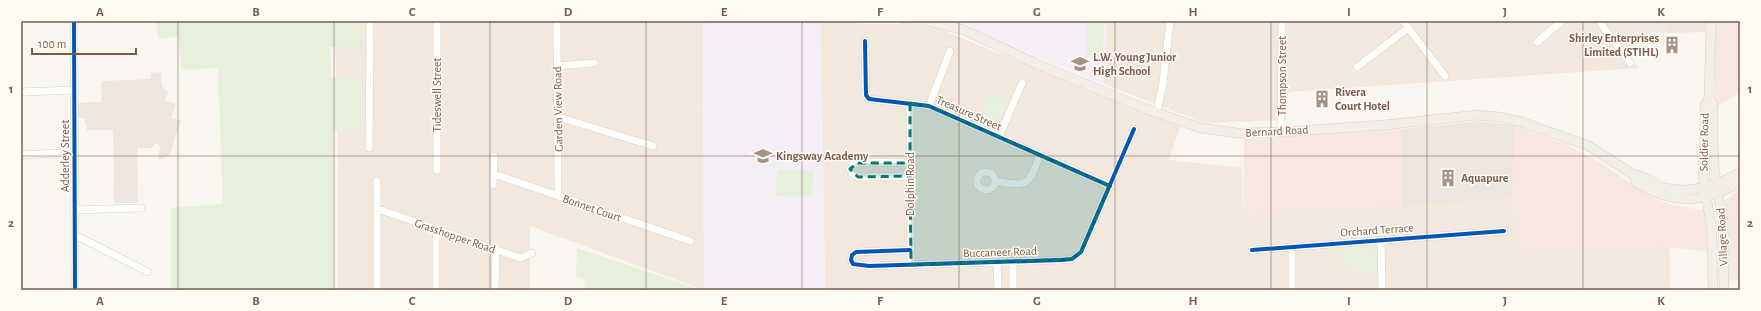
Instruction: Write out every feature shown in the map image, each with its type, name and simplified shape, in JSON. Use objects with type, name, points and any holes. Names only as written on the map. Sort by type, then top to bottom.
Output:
[{"type":"main road","name":"Bernard Road","points":[[928,21],[964,30],[1035,62],[1200,128],[1237,133],[1281,132],[1384,125],[1477,115],[1500,117],[1522,122],[1589,146],[1634,175],[1641,175],[1662,187],[1670,189],[1690,190],[1704,187],[1716,184],[1740,172]]},
{"type":"main road","name":"Soldier Road","points":[[1704,187],[1703,133],[1705,105],[1709,98],[1711,21]]},
{"type":"main road","name":"Soldier Road","points":[[1709,98],[1713,105],[1713,143],[1716,184]]},
{"type":"main road","name":"Bernard Road","points":[[1634,175],[1636,182],[1657,194],[1686,199],[1706,197],[1740,182]]},
{"type":"main road","name":"Village Road","points":[[1716,184],[1723,218],[1724,290]]},
{"type":"main road","name":"Village Road","points":[[1704,187],[1712,232],[1713,290]]},
{"type":"street","name":"Adderley Street","points":[[74,21],[75,290]]},
{"type":"street","points":[[369,148],[370,21]]},
{"type":"street","name":"Tideswell Street","points":[[437,21],[437,170]]},
{"type":"street","name":"Garden View Road","points":[[558,21],[558,196]]},
{"type":"street","points":[[1157,112],[1163,83],[1170,21]]},
{"type":"street","points":[[1403,21],[1445,76]]},
{"type":"street","points":[[1537,42],[1562,21]]},
{"type":"street","name":"Thompson Street","points":[[1281,132],[1283,22]]},
{"type":"street","points":[[1603,22],[1630,62]]},
{"type":"street","points":[[1357,68],[1408,28]]},
{"type":"street","name":"Treasure Street","points":[[865,41],[867,98],[871,101],[910,103],[930,106],[1110,186]]},
{"type":"street","points":[[930,106],[950,51]]},
{"type":"street","points":[[557,66],[594,63]]},
{"type":"street","points":[[999,137],[1022,83]]},
{"type":"street","points":[[21,92],[74,90]]},
{"type":"street","name":"Dolphin Road","points":[[910,103],[910,265]]},
{"type":"street","points":[[558,117],[653,146]]},
{"type":"street","name":"Buccaneer Road","points":[[910,250],[856,252],[852,255],[851,260],[853,264],[856,265],[910,265],[1061,260],[1076,257],[1081,252],[1134,129]]},
{"type":"street","points":[[21,155],[74,152]]},
{"type":"street","points":[[995,181],[1016,185],[1027,182],[1032,177],[1040,155]]},
{"type":"street","points":[[493,185],[494,156]]},
{"type":"street","points":[[910,163],[862,162],[854,164],[850,169],[852,174],[858,177],[910,176]]},
{"type":"street","name":"Bonnet Court","points":[[494,174],[690,241]]},
{"type":"street","points":[[377,181],[377,290]]},
{"type":"street","points":[[75,210],[141,208]]},
{"type":"street","name":"Grasshopper Road","points":[[378,209],[520,258],[532,253]]},
{"type":"street","points":[[436,230],[436,290]]},
{"type":"street","name":"Orchard Terrace","points":[[1252,250],[1504,231]]},
{"type":"street","points":[[75,235],[148,272]]},
{"type":"street","points":[[1381,240],[1382,290]]},
{"type":"street","points":[[1292,247],[1292,290]]},
{"type":"street","points":[[495,290],[496,250]]},
{"type":"street","points":[[997,262],[998,290]]},
{"type":"street","points":[[1013,262],[1013,290]]},
{"type":"highlighted area","points":[[910,103],[929,106],[1110,186],[1081,252],[1072,259],[911,265],[910,176],[858,177],[850,169],[857,163],[910,163]]},
{"type":"shaded area","points":[[335,21],[703,21],[704,290],[530,226],[530,290],[338,290],[338,164]]},
{"type":"shaded area","name":"Kingsway Academy","points":[[703,21],[821,21],[825,290],[704,290]]},
{"type":"shaded area","points":[[821,21],[841,21],[862,24],[898,24],[905,21],[935,27],[1180,127],[1169,160],[1242,168],[1243,216],[1512,198],[1516,248],[1669,247],[1670,290],[825,290]]},
{"type":"shaded area","name":"L.W. Young Junior High School","points":[[960,21],[1106,21],[1104,84],[1009,45]]},
{"type":"shaded area","points":[[1106,21],[1668,21],[1668,33],[1650,32],[1627,51],[1638,68],[1287,92],[1286,120],[1204,123],[1104,84]]},
{"type":"shaded area","points":[[1668,21],[1706,21],[1705,32],[1668,33]]},
{"type":"shaded area","points":[[1715,21],[1740,21],[1740,92],[1715,108]]},
{"type":"shaded area","points":[[161,72],[162,86],[168,92],[165,100],[176,104],[171,118],[181,121],[169,156],[158,159],[160,146],[156,143],[152,148],[137,148],[138,203],[114,203],[113,130],[87,130],[84,118],[77,118],[77,103],[102,102],[101,81],[151,79],[151,73]]},
{"type":"shaded area","points":[[1478,121],[1515,125],[1512,198],[1402,206],[1402,129]]},
{"type":"shaded area","points":[[1515,125],[1568,145],[1604,165],[1652,197],[1672,205],[1707,211],[1707,251],[1669,247],[1516,248],[1512,198]]},
{"type":"shaded area","points":[[1402,129],[1402,206],[1243,216],[1244,139]]},
{"type":"shaded area","points":[[1740,189],[1740,281],[1726,280],[1726,200]]},
{"type":"green space","points":[[156,21],[363,21],[362,48],[330,47],[331,77],[362,78],[362,130],[333,131],[333,290],[196,290],[171,288],[171,208],[223,204],[218,68],[182,70],[178,36],[158,39]]},
{"type":"green space","points":[[1087,21],[1104,21],[1103,58],[1086,58]]},
{"type":"green space","points":[[989,92],[1008,100],[995,129],[976,121]]},
{"type":"green space","points":[[777,169],[813,170],[812,197],[776,196]]},
{"type":"green space","points":[[1371,247],[1378,253],[1379,272],[1352,274],[1352,266],[1340,266],[1339,248]]},
{"type":"green space","points":[[577,248],[702,290],[584,290],[585,279],[576,277]]},
{"type":"cycle path","points":[[74,21],[75,290]]},
{"type":"cycle path","points":[[865,41],[866,95],[869,99],[929,106],[1110,186]]},
{"type":"cycle path","points":[[910,250],[856,252],[852,255],[851,260],[853,264],[869,266],[1072,259],[1081,252],[1134,129]]},
{"type":"cycle path","points":[[1252,250],[1504,231]]},
{"type":"place","name":"Shirley Enterprises Limited (STIHL)","points":[[1672,45]]},
{"type":"place","name":"L.W. Young Junior High School","points":[[1080,64]]},
{"type":"place","name":"Rivera Court Hotel","points":[[1322,99]]},
{"type":"place","name":"Kingsway Academy","points":[[763,156]]},
{"type":"place","name":"Aquapure","points":[[1448,178]]}]
